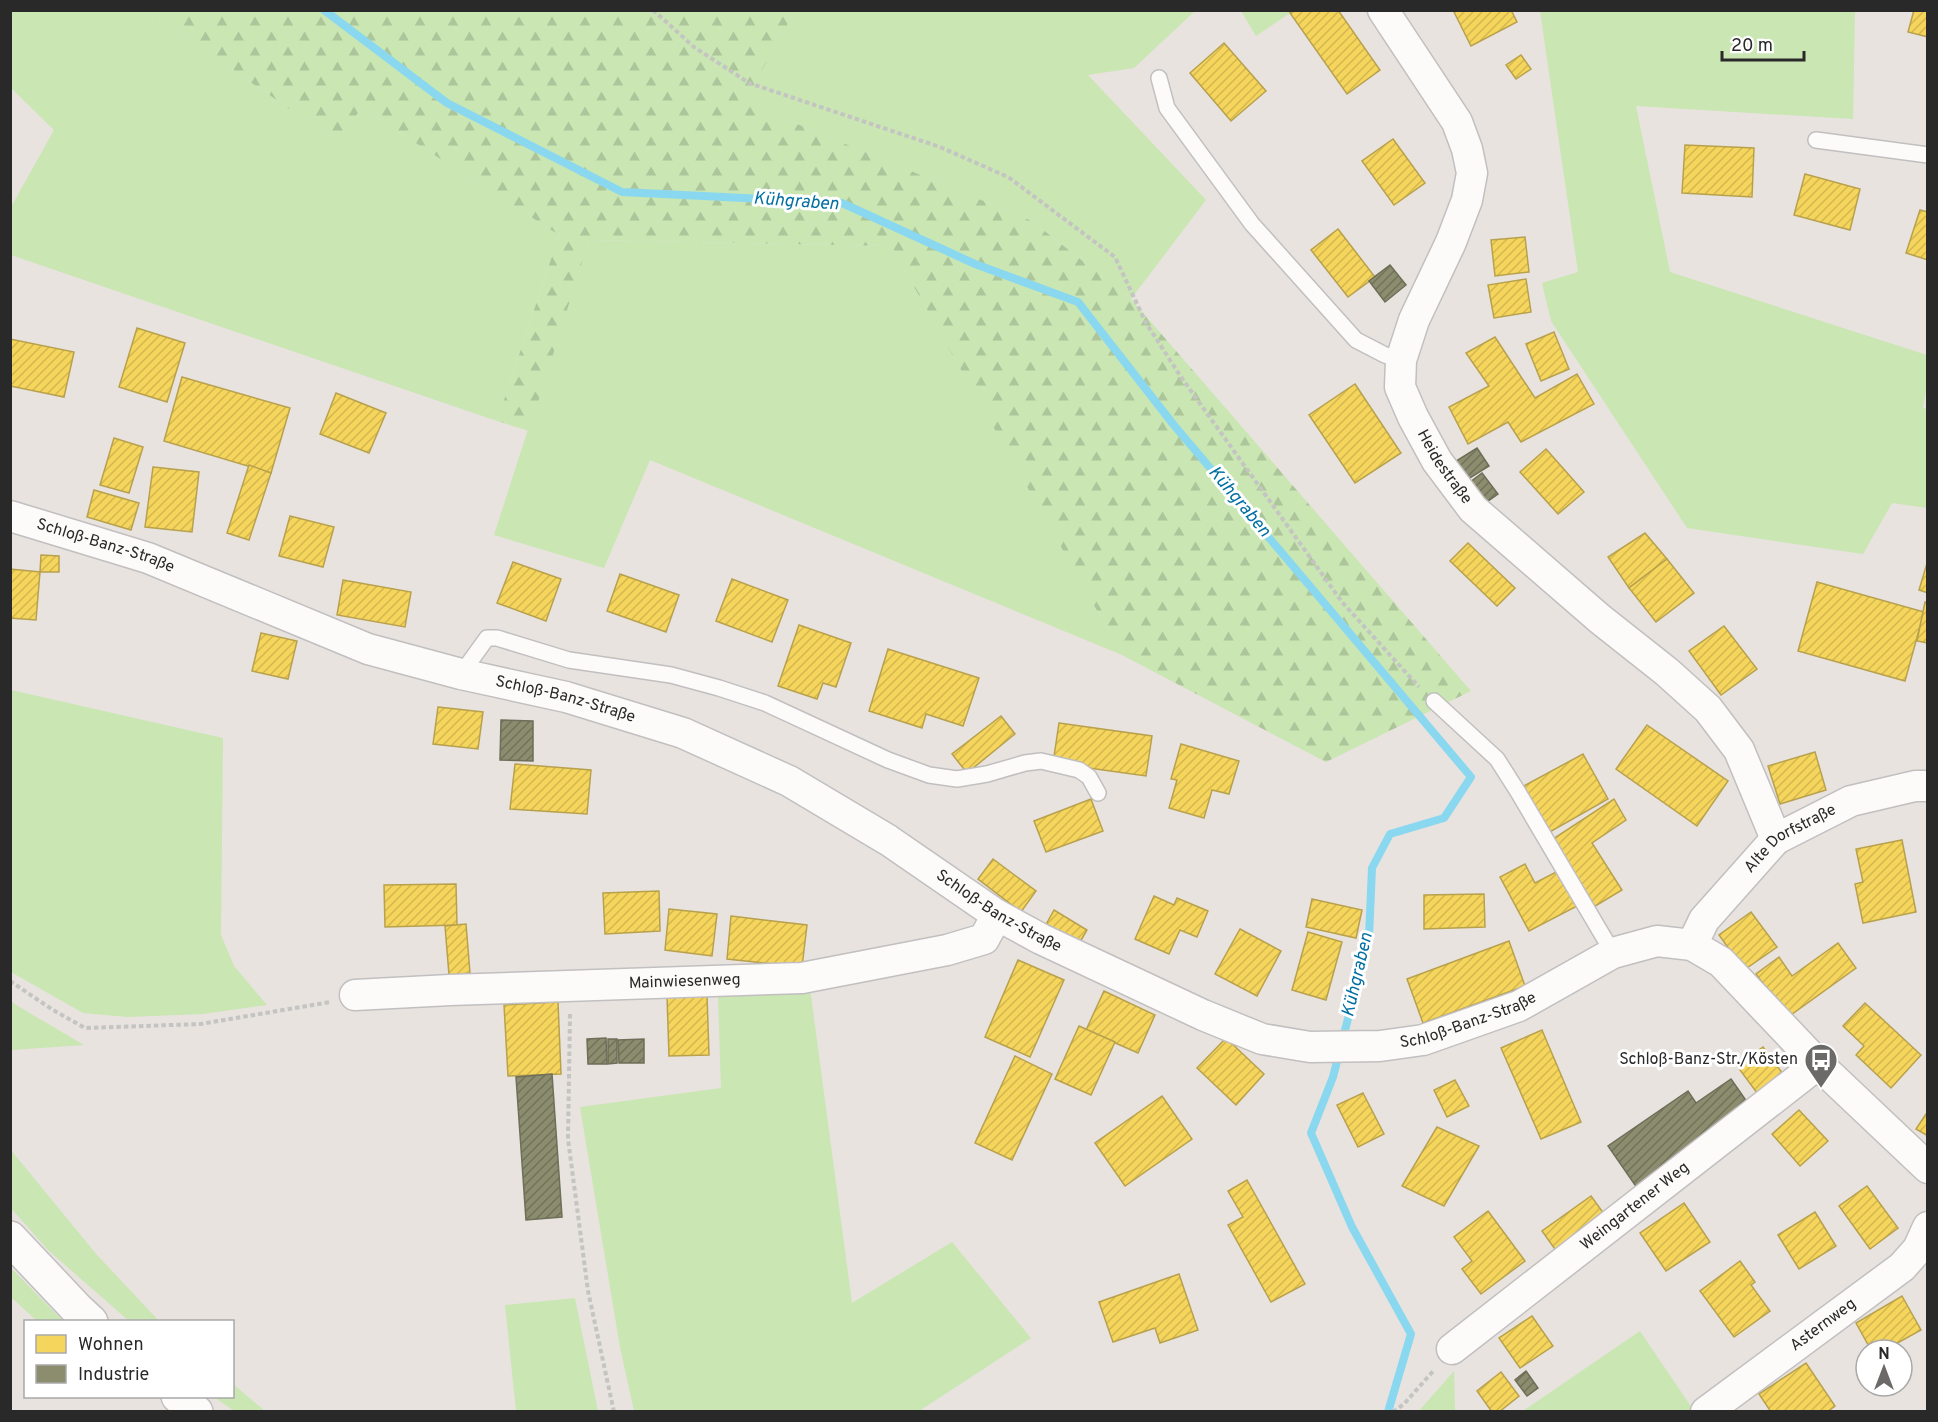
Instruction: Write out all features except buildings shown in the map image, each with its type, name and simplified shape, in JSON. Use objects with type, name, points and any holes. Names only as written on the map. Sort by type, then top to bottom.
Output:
[{"type":"street","name":"Heidestraße","points":[[1383,10],[1457,122],[1467,149],[1472,173],[1467,200],[1414,320],[1401,360],[1400,387],[1413,417],[1437,461],[1473,509],[1600,619],[1708,708],[1739,750],[1776,839]]},
{"type":"street","name":"Schloß-Banz-Straße","points":[[10,516],[148,558],[368,649],[461,674],[566,697],[683,733],[789,781],[888,840],[997,915],[1041,939],[1203,1015],[1262,1039],[1310,1047],[1380,1046],[1423,1040],[1519,1006],[1613,953],[1658,941],[1692,945],[1721,962],[1818,1064],[1928,1168]]},
{"type":"street","name":"Alte Dorfstraße","points":[[1692,945],[1704,920],[1776,839],[1851,801],[1916,786],[1928,786]]},
{"type":"street","name":"Mainwiesenweg","points":[[356,995],[802,978],[966,945],[984,939],[997,915]]},
{"type":"street","name":"Weingartener Weg","points":[[1452,1349],[1818,1064]]},
{"type":"street","name":"Asternweg","points":[[1706,1412],[1902,1267],[1918,1249],[1928,1227]]},
{"type":"street","points":[[10,1238],[89,1320]]},
{"type":"street","points":[[180,1398],[196,1412]]},
{"type":"lane","points":[[1159,78],[1167,108],[1252,224],[1356,340],[1385,355],[1401,360]]},
{"type":"lane","points":[[1815,140],[1928,155]]},
{"type":"lane","points":[[461,674],[487,638],[496,638],[569,660],[671,675],[719,688],[765,703],[878,756],[929,775],[957,779],[1041,761],[1079,770],[1089,777],[1098,793]]},
{"type":"lane","points":[[1434,701],[1497,759],[1613,953]]},
{"type":"path","points":[[653,10],[694,47],[749,83],[940,147],[1008,177],[1115,257],[1146,323],[1187,387],[1342,602],[1410,679],[1434,701]]},
{"type":"path","points":[[10,981],[85,1028],[201,1024],[318,1006],[356,995]]},
{"type":"path","points":[[570,986],[568,1139],[588,1291],[614,1412]]},
{"type":"path","points":[[1393,1412],[1404,1404],[1452,1349]]},
{"type":"green space","points":[[11,10],[147,11],[339,143],[361,108],[559,235],[497,421],[11,255],[11,207],[54,130],[11,88]]},
{"type":"green space","points":[[147,11],[795,11],[744,102],[1032,221],[1131,299],[1471,691],[1326,762],[1122,655],[891,246],[589,240],[529,431],[497,421],[559,235],[361,108],[339,143]]},
{"type":"green space","points":[[795,11],[1195,11],[1134,68],[1088,75],[1206,200],[1131,299],[1032,221],[743,102]]},
{"type":"green space","points":[[1241,11],[1293,11],[1256,36]]},
{"type":"green space","points":[[1540,11],[1855,11],[1853,119],[1636,106],[1670,272],[1927,355],[1927,385],[1923,408],[1927,409],[1927,508],[1892,503],[1863,554],[1687,528],[1551,321],[1542,283],[1578,272]]},
{"type":"green space","points":[[589,240],[891,246],[1122,655],[650,460],[604,568],[494,535]]},
{"type":"green space","points":[[11,690],[223,738],[221,935],[234,966],[267,1005],[203,1014],[127,1017],[83,1013],[11,972]]},
{"type":"green space","points":[[810,988],[852,1303],[952,1242],[1031,1338],[919,1411],[634,1411],[620,1347],[580,1107],[721,1088],[718,997]]},
{"type":"green space","points":[[11,1001],[16,1005],[84,1045],[11,1050]]},
{"type":"green space","points":[[10,1149],[97,1255],[158,1320],[128,1320],[48,1250],[11,1208]]},
{"type":"green space","points":[[11,1268],[62,1320],[36,1320],[11,1297]]},
{"type":"green space","points":[[575,1298],[598,1411],[516,1411],[505,1305]]},
{"type":"green space","points":[[1640,1331],[1692,1408],[1690,1411],[1523,1411]]},
{"type":"green space","points":[[1454,1371],[1455,1411],[1419,1411]]},
{"type":"green space","points":[[234,1385],[265,1411],[234,1411],[215,1398],[234,1398]]},
{"type":"waterway","name":"Kühgraben","points":[[324,10],[447,103],[622,192],[842,203],[975,264],[1078,302],[1173,424],[1471,777],[1444,818],[1390,834],[1372,868],[1369,937],[1333,1077],[1311,1133],[1352,1227],[1411,1334],[1388,1412]]},
{"type":"place","name":"Schloß-Banz-Str./Kösten","points":[[1821,1089]]}]
